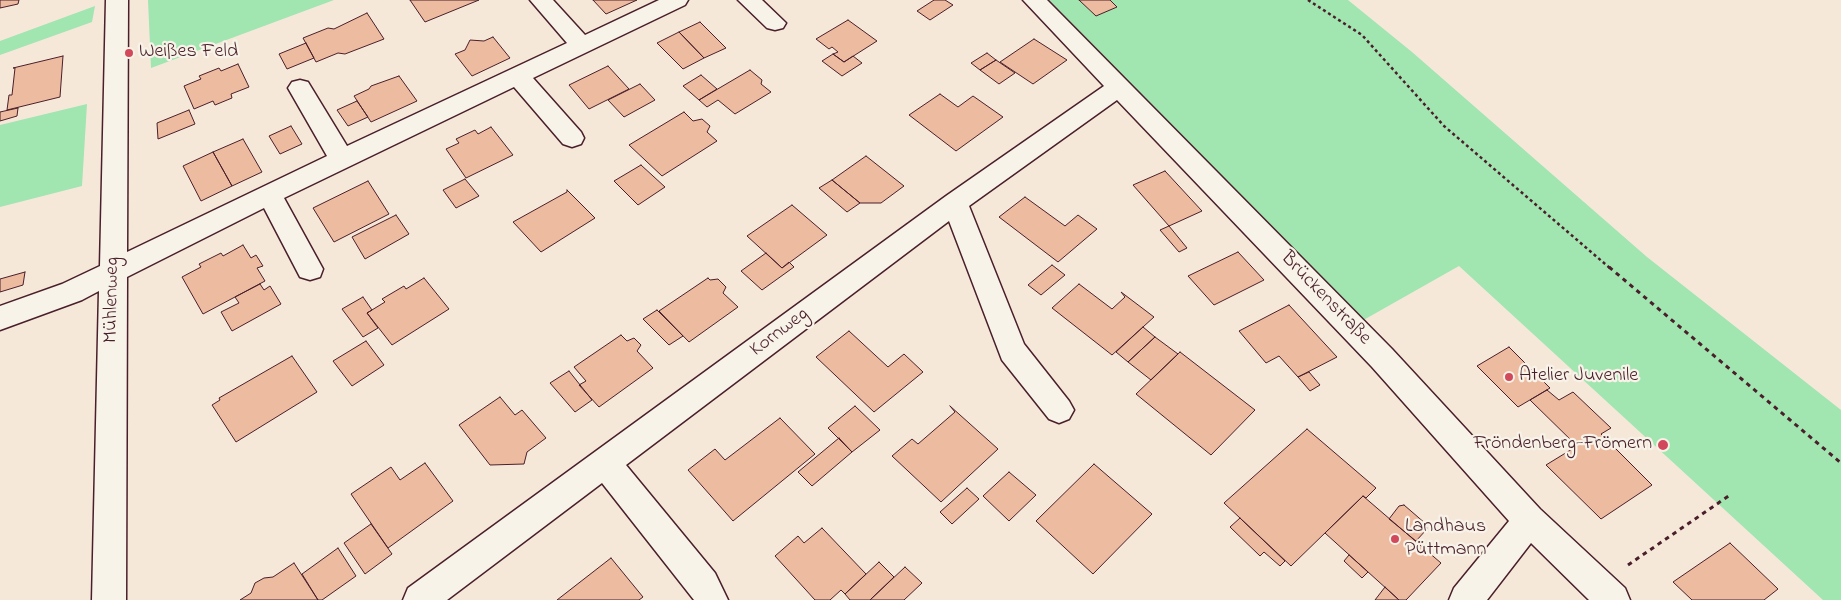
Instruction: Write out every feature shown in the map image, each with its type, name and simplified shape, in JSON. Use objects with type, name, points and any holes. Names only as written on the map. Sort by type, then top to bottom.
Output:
[{"type":"street","name":"Mühlenweg","points":[[109,600],[118,0]]},
{"type":"street","points":[[541,0],[580,44]]},
{"type":"street","points":[[0,318],[72,292],[269,194],[580,44],[677,0]]},
{"type":"street","points":[[750,0],[774,23]]},
{"type":"street","name":"Brückenstraße","points":[[1034,0],[1382,358],[1529,520],[1606,593]]},
{"type":"street","points":[[517,75],[572,138]]},
{"type":"street","name":"Kornweg","points":[[420,600],[955,203],[1119,87]]},
{"type":"street","points":[[300,88],[342,159]]},
{"type":"street","points":[[269,194],[310,269]]},
{"type":"street","points":[[955,203],[1012,351],[1059,410]]},
{"type":"street","points":[[605,463],[703,584],[710,600]]},
{"type":"street","points":[[1466,600],[1529,520]]},
{"type":"path","points":[[1308,0],[1362,35],[1444,126],[1785,418],[1841,462]]},
{"type":"path","points":[[1606,593],[1730,496]]},
{"type":"green space","points":[[148,0],[334,0],[151,68]]},
{"type":"green space","points":[[1040,0],[1348,0],[1412,52],[1647,257],[1841,410],[1841,600],[1823,600],[1459,266],[1360,322]]},
{"type":"green space","points":[[95,6],[92,22],[0,55],[0,41]]},
{"type":"green space","points":[[87,104],[82,186],[0,207],[0,125]]},
{"type":"building","points":[[0,0],[19,0],[18,4],[0,8]]},
{"type":"building","points":[[410,0],[479,0],[425,22]]},
{"type":"building","points":[[593,0],[637,0],[606,14]]},
{"type":"building","points":[[934,0],[945,0],[953,5],[930,20],[917,11]]},
{"type":"building","points":[[1079,0],[1110,0],[1117,7],[1096,16]]},
{"type":"building","points":[[367,13],[384,39],[345,54],[338,53],[316,62],[303,38],[328,28],[334,29]]},
{"type":"building","points":[[848,20],[877,41],[844,62],[833,54],[838,52],[832,47],[829,49],[816,39]]},
{"type":"building","points":[[700,22],[726,48],[704,58],[679,32]]},
{"type":"building","points":[[679,32],[704,58],[683,69],[657,43]]},
{"type":"building","points":[[493,37],[510,58],[472,76],[455,54],[465,50],[470,40],[484,41]]},
{"type":"building","points":[[1034,39],[1067,60],[1033,84],[1000,62]]},
{"type":"building","points":[[306,43],[314,58],[287,69],[279,54]]},
{"type":"building","points":[[987,53],[996,60],[980,70],[971,63]]},
{"type":"building","points":[[833,54],[844,62],[853,56],[862,63],[842,76],[822,61]]},
{"type":"building","points":[[63,56],[60,97],[7,110],[9,95],[12,95],[15,68],[13,68]]},
{"type":"building","points":[[996,60],[1015,73],[999,84],[980,70]]},
{"type":"building","points":[[238,64],[249,87],[231,94],[232,98],[215,105],[213,101],[194,109],[184,86],[201,79],[199,76],[219,68],[221,71]]},
{"type":"building","points":[[608,66],[629,89],[589,109],[569,85]]},
{"type":"building","points":[[750,70],[762,80],[761,84],[771,92],[735,114],[718,100],[707,107],[699,100]]},
{"type":"building","points":[[701,75],[717,89],[699,100],[683,86]]},
{"type":"building","points":[[399,76],[417,101],[371,122],[354,96],[369,89],[371,86]]},
{"type":"building","points":[[640,84],[655,100],[624,117],[608,100]]},
{"type":"building","points":[[940,94],[958,107],[973,96],[1003,117],[956,151],[909,115]]},
{"type":"building","points":[[357,101],[368,117],[348,126],[337,110]]},
{"type":"building","points":[[18,108],[17,116],[0,121],[0,112]]},
{"type":"building","points":[[189,110],[195,124],[158,139],[157,123]]},
{"type":"building","points":[[684,112],[693,121],[702,119],[710,126],[707,132],[717,141],[662,176],[629,145]]},
{"type":"building","points":[[291,126],[302,144],[280,154],[269,136]]},
{"type":"building","points":[[491,127],[513,155],[466,178],[446,149],[459,143],[456,139],[475,130],[478,134]]},
{"type":"building","points":[[243,139],[262,172],[232,186],[213,152]]},
{"type":"building","points":[[213,152],[232,186],[201,201],[183,166]]},
{"type":"building","points":[[866,156],[904,186],[881,203],[860,203],[832,180]]},
{"type":"building","points":[[641,165],[665,187],[638,205],[614,181]]},
{"type":"building","points":[[1165,171],[1202,211],[1169,226],[1133,185]]},
{"type":"building","points":[[465,179],[479,196],[456,208],[443,190]]},
{"type":"building","points":[[832,180],[860,203],[847,212],[819,188]]},
{"type":"building","points":[[368,181],[389,214],[334,242],[313,208]]},
{"type":"building","points":[[567,190],[595,218],[541,252],[513,222],[567,192]]},
{"type":"building","points":[[1025,197],[1065,226],[1078,215],[1097,229],[1058,262],[999,217]]},
{"type":"building","points":[[792,205],[827,235],[782,268],[747,236]]},
{"type":"building","points":[[396,215],[409,234],[365,259],[352,237]]},
{"type":"building","points":[[1169,226],[1187,248],[1179,252],[1160,230]]},
{"type":"building","points":[[243,245],[251,258],[256,255],[263,266],[257,268],[265,281],[203,314],[182,277],[201,267],[199,264],[221,253],[223,256]]},
{"type":"building","points":[[1238,252],[1264,280],[1214,305],[1188,276]]},
{"type":"building","points":[[766,253],[782,268],[789,262],[794,267],[762,290],[741,271]]},
{"type":"building","points":[[1052,265],[1065,275],[1041,295],[1028,285]]},
{"type":"building","points":[[25,272],[23,285],[0,292],[0,279]]},
{"type":"building","points":[[424,278],[449,309],[392,345],[367,313],[385,302],[382,299],[404,286],[406,289]]},
{"type":"building","points":[[708,278],[710,280],[718,279],[726,287],[723,293],[738,307],[689,342],[659,311]]},
{"type":"building","points":[[260,284],[264,290],[270,286],[281,304],[232,331],[221,312],[239,303],[235,297]]},
{"type":"building","points":[[1079,284],[1112,309],[1125,297],[1121,292],[1154,317],[1112,355],[1052,308]]},
{"type":"building","points":[[363,297],[372,310],[367,313],[378,328],[363,337],[342,309]]},
{"type":"building","points":[[1289,305],[1337,357],[1298,377],[1279,356],[1266,363],[1239,331]]},
{"type":"building","points":[[657,310],[683,336],[669,345],[643,319]]},
{"type":"building","points":[[1143,327],[1155,337],[1128,362],[1116,352]]},
{"type":"building","points":[[849,331],[888,367],[904,354],[923,372],[874,412],[816,357]]},
{"type":"building","points":[[621,335],[627,341],[634,338],[641,345],[637,351],[653,368],[599,407],[579,385],[586,381],[574,367]]},
{"type":"building","points":[[1155,337],[1178,354],[1151,380],[1128,362]]},
{"type":"building","points":[[366,341],[384,365],[352,386],[333,361]]},
{"type":"building","points":[[1509,347],[1550,388],[1518,407],[1477,366]]},
{"type":"building","points":[[1180,352],[1255,410],[1211,455],[1136,394]]},
{"type":"building","points":[[292,356],[317,392],[236,442],[212,405],[220,400],[219,398]]},
{"type":"building","points":[[569,371],[592,400],[575,412],[550,383]]},
{"type":"building","points":[[1309,372],[1320,385],[1310,391],[1298,377]]},
{"type":"building","points":[[1547,390],[1559,400],[1573,392],[1611,428],[1601,434],[1652,485],[1601,519],[1546,465],[1577,446],[1530,400]]},
{"type":"building","points":[[500,397],[515,415],[522,410],[546,438],[527,452],[524,464],[490,465],[459,425]]},
{"type":"building","points":[[855,406],[880,430],[852,452],[828,428]]},
{"type":"building","points":[[950,406],[998,449],[941,502],[892,456],[912,439],[918,444],[955,412]]},
{"type":"building","points":[[780,418],[815,454],[733,521],[688,470],[715,449],[725,460]]},
{"type":"building","points":[[1307,429],[1376,488],[1366,498],[1363,496],[1291,566],[1224,503]]},
{"type":"building","points":[[839,438],[852,452],[812,486],[798,472]]},
{"type":"building","points":[[425,463],[453,501],[388,548],[351,494],[391,467],[400,480]]},
{"type":"building","points":[[1094,464],[1152,514],[1093,574],[1036,521]]},
{"type":"building","points":[[1009,472],[1036,495],[1009,521],[983,496]]},
{"type":"building","points":[[967,488],[979,499],[952,524],[940,512]]},
{"type":"building","points":[[1363,496],[1441,563],[1406,600],[1399,600],[1325,533]]},
{"type":"building","points":[[1404,505],[1426,524],[1427,529],[1416,541],[1389,519],[1399,506]]},
{"type":"building","points":[[1240,518],[1285,561],[1280,566],[1264,552],[1260,556],[1230,527]]},
{"type":"building","points":[[371,524],[392,554],[365,574],[344,543]]},
{"type":"building","points":[[822,528],[866,574],[845,594],[841,590],[830,600],[815,600],[775,556],[798,536],[804,543]]},
{"type":"building","points":[[1730,543],[1778,589],[1764,600],[1692,600],[1673,582]]},
{"type":"building","points":[[338,548],[356,576],[322,600],[318,600],[302,574]]},
{"type":"building","points":[[1349,555],[1368,572],[1362,578],[1344,561]]},
{"type":"building","points":[[611,558],[643,597],[639,600],[557,600]]},
{"type":"building","points":[[879,562],[894,577],[870,600],[850,600],[845,594]]},
{"type":"building","points":[[294,563],[318,600],[240,600],[251,593],[255,583],[264,578],[273,577]]},
{"type":"building","points":[[905,567],[922,583],[904,600],[870,600]]},
{"type":"building","points":[[1385,587],[1399,600],[1375,600]]},
{"type":"place","name":"Weißes Feld","points":[[129,53]]},
{"type":"place","name":"Atelier Juvenile","points":[[1509,377]]},
{"type":"place","name":"Fröndenberg-Frömern","points":[[1663,445]]},
{"type":"place","name":"Landhaus Püttmann","points":[[1395,539]]}]
